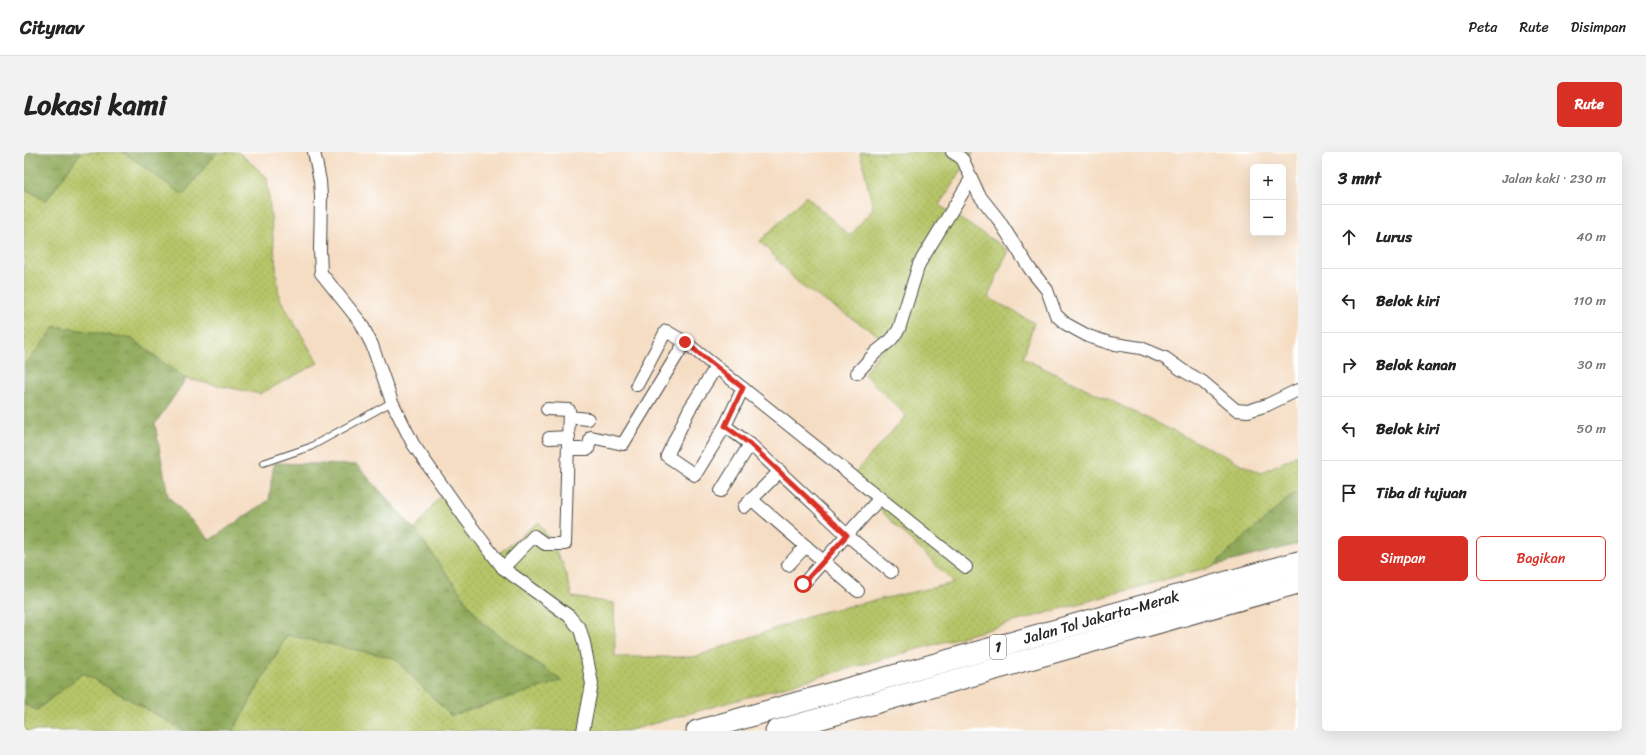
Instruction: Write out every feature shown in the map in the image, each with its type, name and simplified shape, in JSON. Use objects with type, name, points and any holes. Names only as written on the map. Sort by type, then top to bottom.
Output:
[{"type":"highway","name":"Jalan Tol Jakarta–Merak","points":[[697,731],[1298,562]]},
{"type":"highway","name":"Jalan Tol Jakarta–Merak","points":[[776,731],[1298,583]]},
{"type":"street","points":[[314,152],[319,175],[321,196],[321,272],[361,323],[372,345],[392,402],[413,444],[465,518],[503,568],[568,616],[580,629],[592,684],[583,731]]},
{"type":"street","points":[[952,152],[960,156],[963,160],[979,195],[998,219],[1030,269],[1047,290],[1056,315],[1066,324],[1088,336],[1109,343],[1141,348],[1165,358],[1203,382],[1236,410],[1248,411],[1267,405],[1298,390]]},
{"type":"street","points":[[857,373],[876,352],[891,340],[899,329],[919,264],[971,179]]},
{"type":"street","points":[[637,385],[666,331],[685,342],[966,567]]},
{"type":"street","points":[[568,449],[588,449],[590,437],[623,444],[685,342]]},
{"type":"street","points":[[716,367],[689,410],[667,456],[695,475],[725,426],[743,388]]},
{"type":"street","points":[[503,568],[534,536],[545,544],[565,544],[570,410],[548,409]]},
{"type":"street","points":[[569,417],[588,419]]},
{"type":"street","points":[[725,426],[750,444],[847,535],[891,572]]},
{"type":"street","points":[[548,438],[569,437]]},
{"type":"street","points":[[721,491],[750,444]]},
{"type":"street","points":[[780,471],[748,503],[806,546],[858,591]]},
{"type":"street","points":[[803,584],[880,498]]},
{"type":"street","points":[[788,565],[806,546]]},
{"type":"lane","points":[[263,463],[310,447],[392,402]]},
{"type":"green space","points":[[24,152],[81,152],[46,201],[24,188]]},
{"type":"green space","points":[[81,152],[123,152],[183,194],[217,152],[238,152],[267,177],[279,297],[318,363],[260,394],[186,379],[132,339],[24,366],[24,188],[46,201]]},
{"type":"green space","points":[[123,152],[217,152],[183,195]]},
{"type":"green space","points":[[860,152],[974,152],[939,205],[1008,250],[988,297],[1034,323],[1023,358],[1260,473],[1298,455],[1298,493],[1292,495],[1213,566],[627,731],[233,731],[287,635],[395,658],[451,716],[561,680],[482,623],[415,530],[443,491],[490,560],[539,522],[563,564],[572,597],[614,603],[615,657],[694,657],[822,612],[954,583],[849,479],[906,416],[864,374],[887,341],[800,285],[760,241],[806,196],[850,236],[873,208]]},
{"type":"green space","points":[[56,326],[132,339],[186,379],[155,424],[168,496],[210,540],[269,500],[274,463],[357,465],[415,530],[482,623],[561,681],[451,716],[394,658],[287,635],[233,731],[185,731],[83,673],[36,710],[24,704],[24,366]]},
{"type":"green space","points":[[1298,493],[1298,544],[1213,566],[1292,495]]},
{"type":"green space","points":[[83,673],[185,731],[24,731],[24,704],[37,710]]},
{"type":"route","points":[[685,342],[743,388],[725,426],[750,444],[847,535],[803,584]]}]
